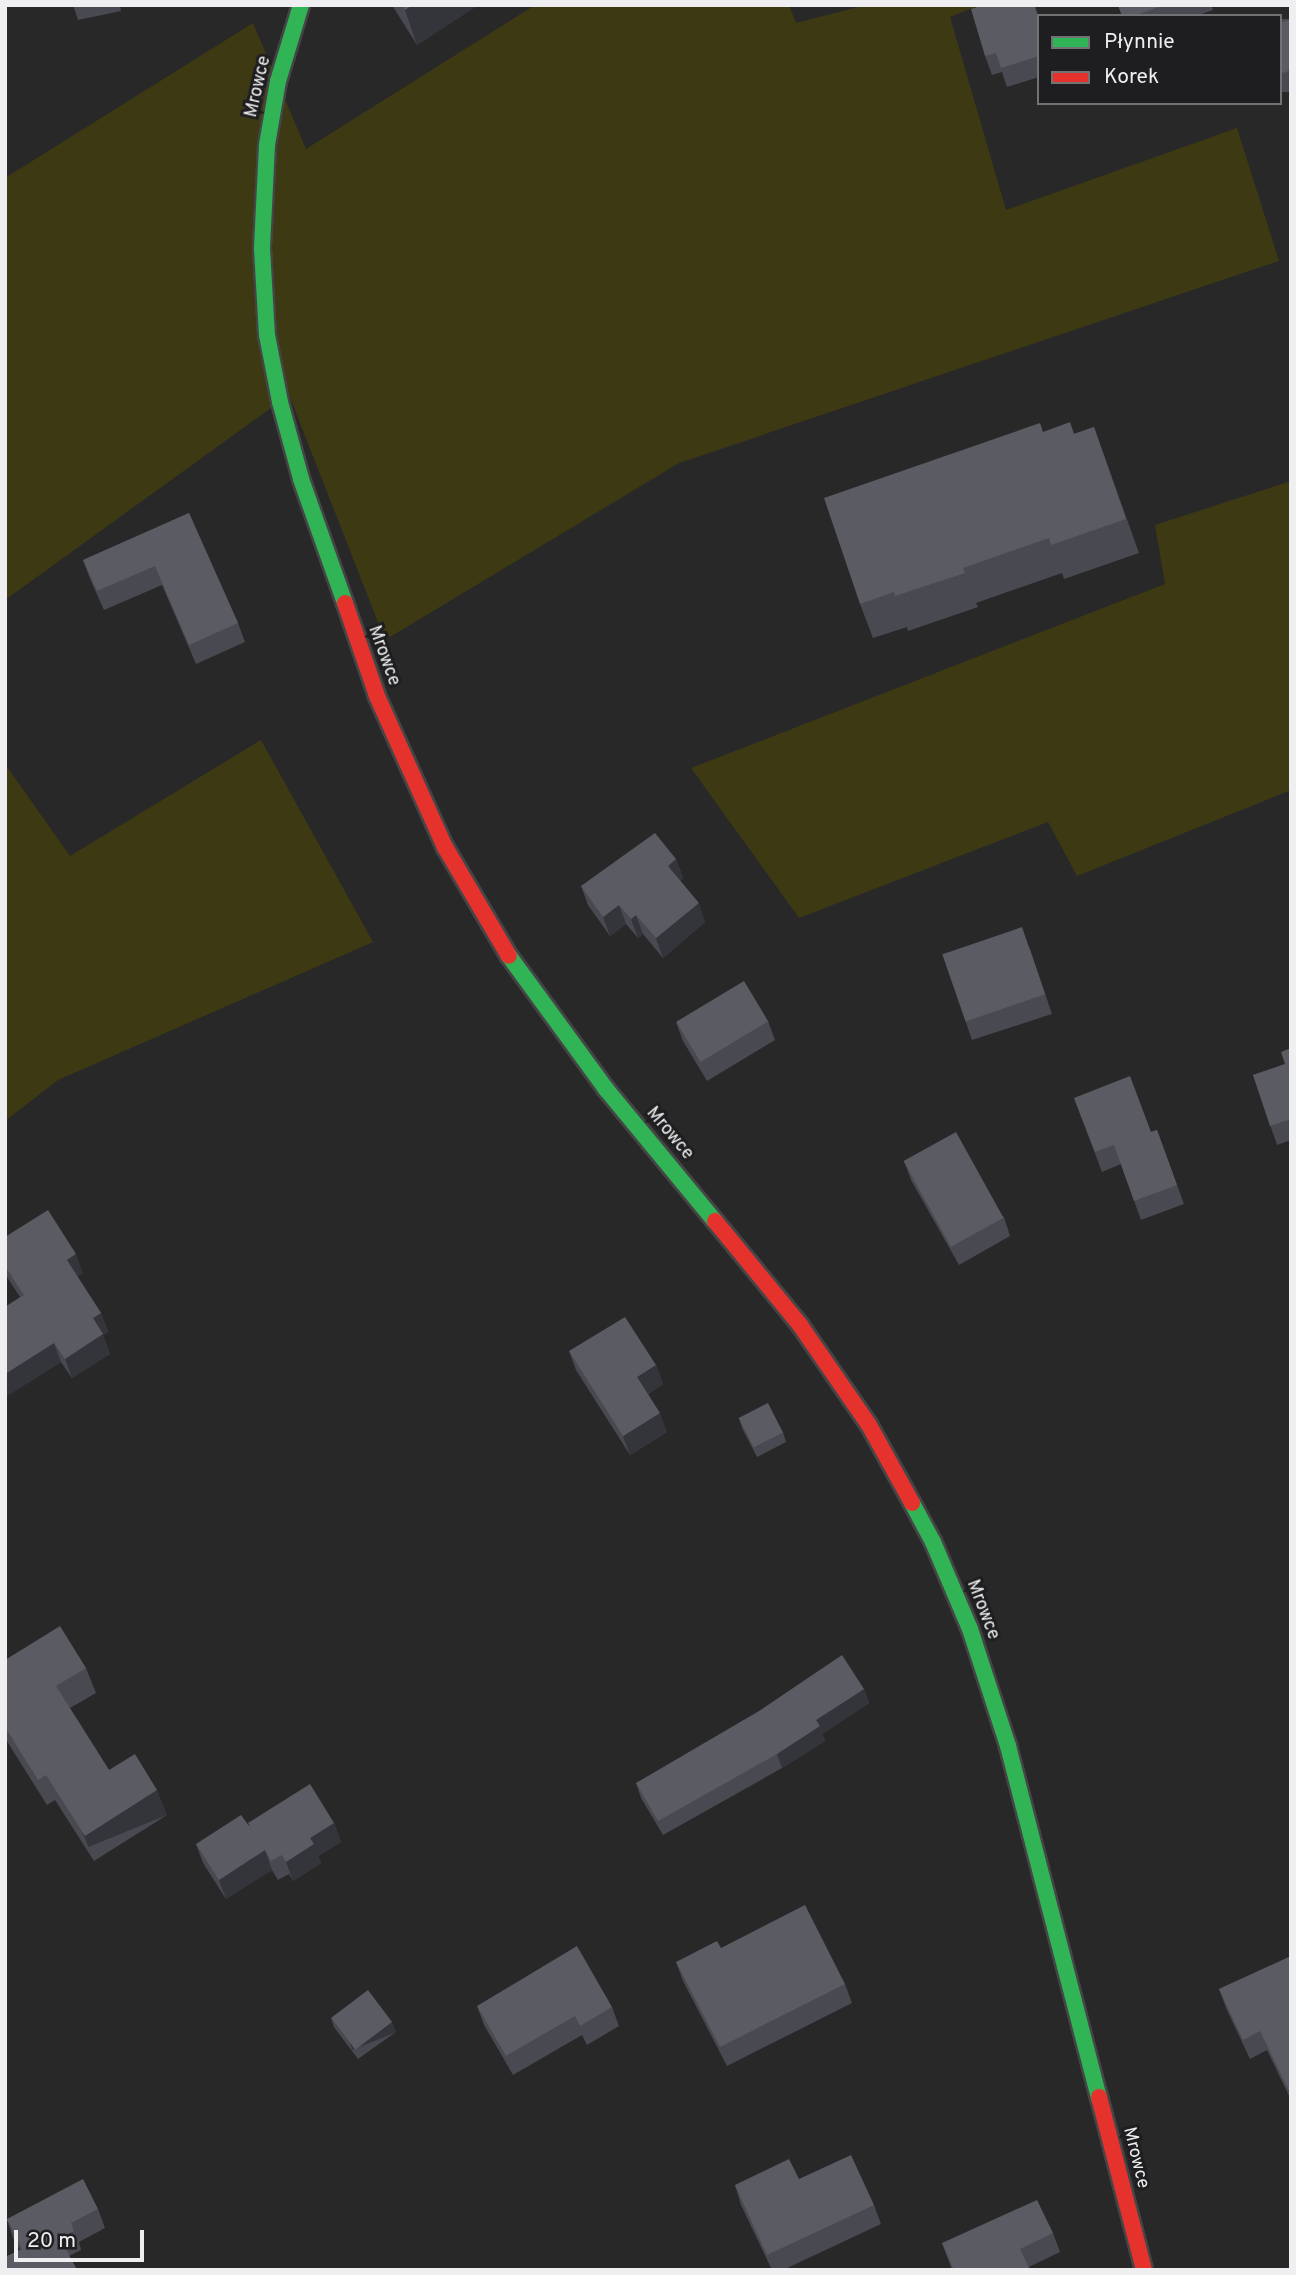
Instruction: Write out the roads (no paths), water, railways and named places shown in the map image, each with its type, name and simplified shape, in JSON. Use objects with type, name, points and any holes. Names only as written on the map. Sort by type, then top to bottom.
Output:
[{"type":"street","name":"Mrowce","points":[[301,5],[278,81],[267,145],[262,258],[267,335],[280,402],[301,479],[377,696],[430,818],[509,956],[606,1089],[800,1325],[869,1425],[933,1542],[970,1629],[1008,1746],[1144,2270]]}]
